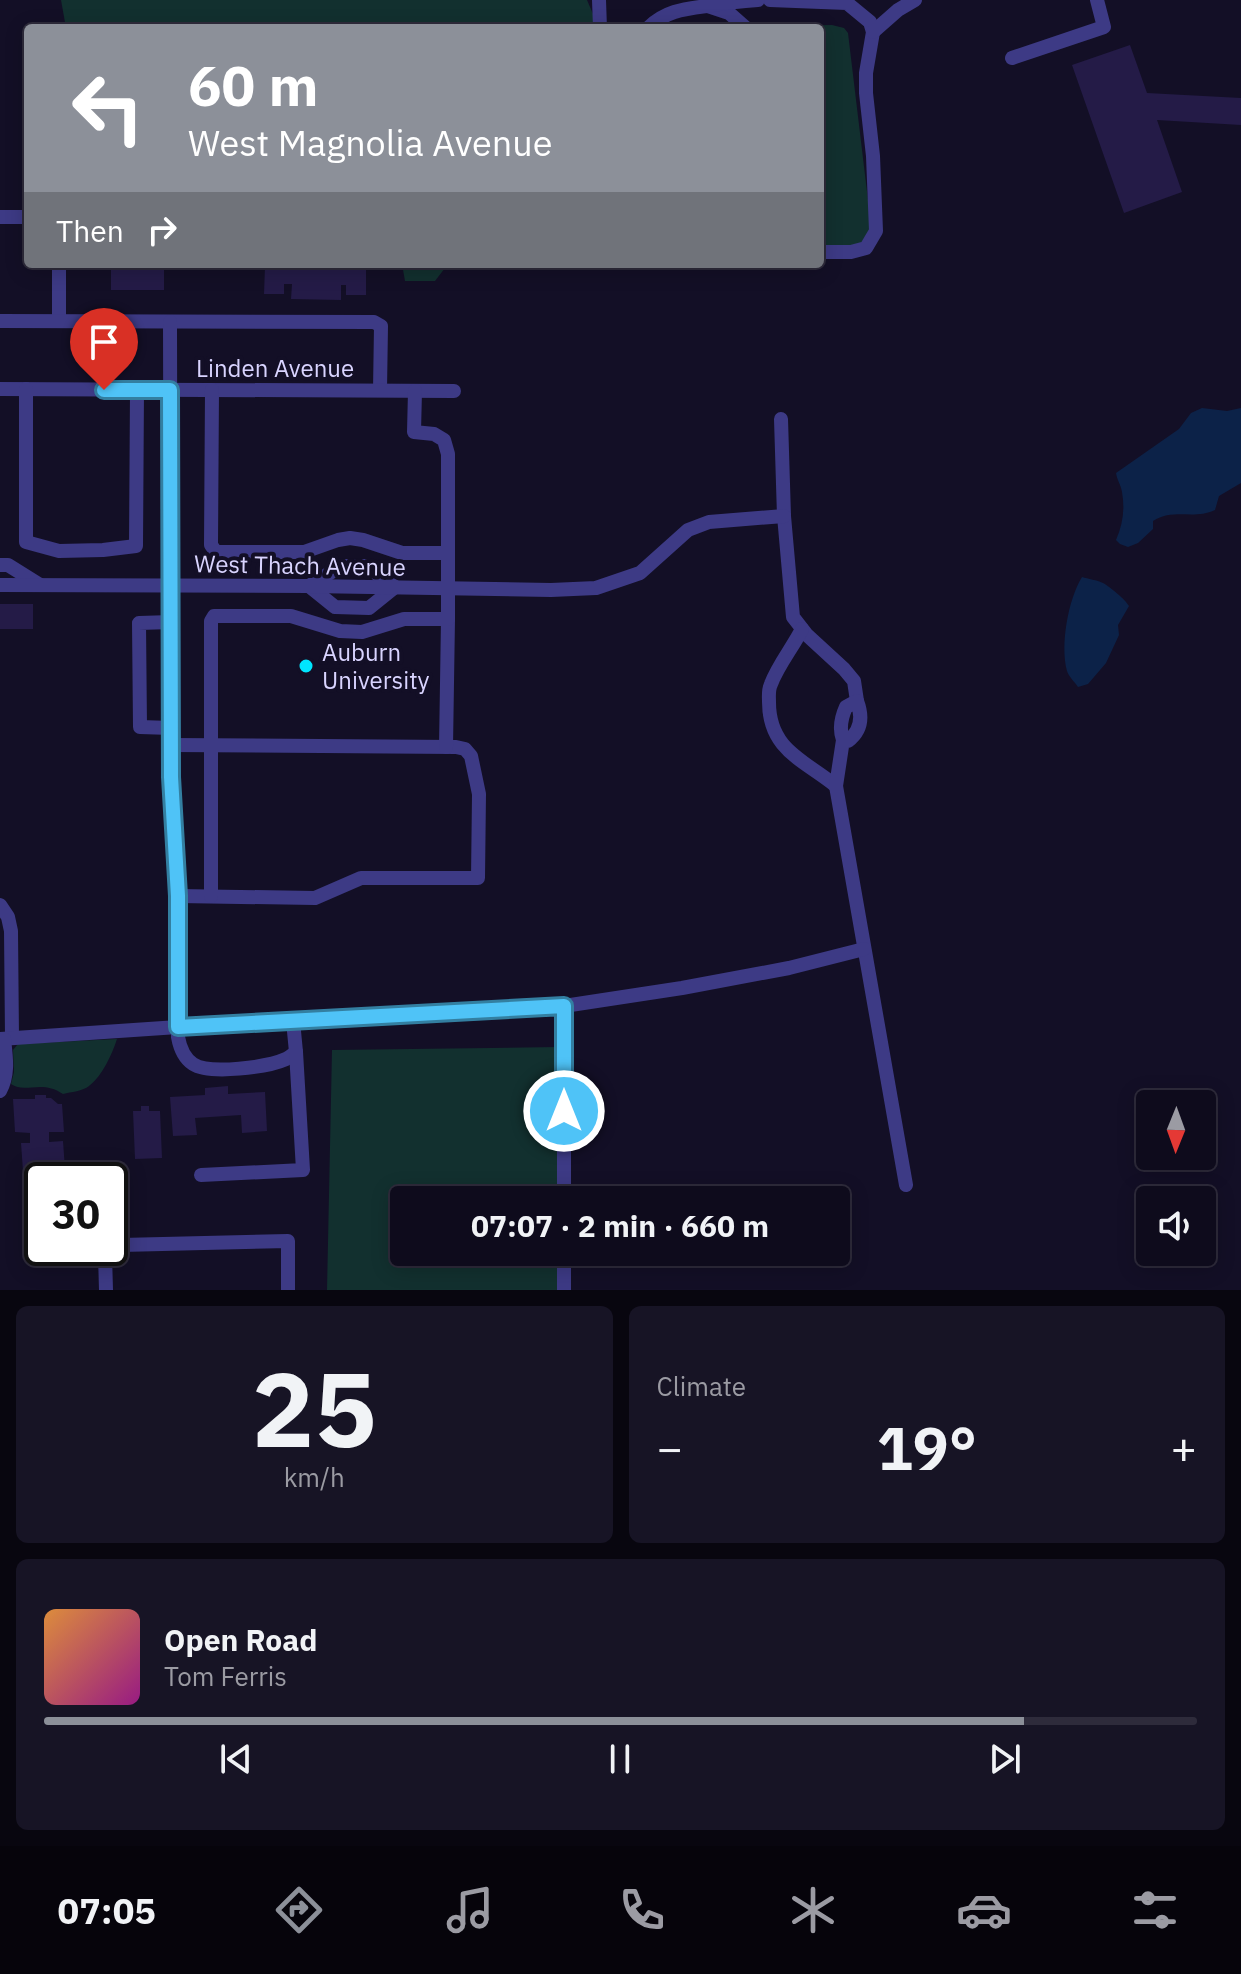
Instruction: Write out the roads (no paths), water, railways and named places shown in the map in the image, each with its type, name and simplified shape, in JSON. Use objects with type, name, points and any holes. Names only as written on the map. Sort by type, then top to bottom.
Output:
[{"type":"street","points":[[599,0],[600,24]]},
{"type":"street","points":[[653,24],[667,14],[684,8],[758,0]]},
{"type":"street","points":[[770,0],[847,3],[870,22],[873,32],[866,93],[873,156],[876,231],[866,248],[851,252],[824,252]]},
{"type":"street","points":[[873,32],[915,0]]},
{"type":"street","points":[[1012,58],[1104,27],[1097,0]]},
{"type":"street","points":[[708,6],[729,13],[741,24]]},
{"type":"street","points":[[0,217],[24,217]]},
{"type":"street","points":[[59,268],[59,321]]},
{"type":"street","points":[[0,321],[374,322],[381,326],[380,390]]},
{"type":"street","points":[[170,322],[171,777],[178,896],[179,1044],[191,1064],[214,1070],[264,1064],[285,1059],[296,1052]]},
{"type":"street","name":"Linden Avenue","points":[[0,389],[454,391]]},
{"type":"street","points":[[26,389],[26,542],[59,551],[136,546],[137,390]]},
{"type":"street","points":[[212,390],[211,545],[216,552],[304,552],[350,538],[402,553],[448,553]]},
{"type":"street","points":[[415,391],[414,432],[434,434],[444,440],[448,454],[446,747]]},
{"type":"street","points":[[781,419],[784,516],[793,617],[854,681],[857,701],[846,707],[842,716],[843,740],[836,786],[906,1185]]},
{"type":"street","name":"West Thach Avenue","points":[[0,585],[596,588],[640,573],[688,530],[709,522],[784,516]]},
{"type":"street","points":[[0,565],[8,565],[40,585]]},
{"type":"street","points":[[341,566],[366,566],[395,587],[369,608],[335,607],[309,586],[341,566]]},
{"type":"street","points":[[211,896],[211,621],[214,616],[291,616],[340,631],[362,632],[404,619],[448,619]]},
{"type":"street","points":[[171,622],[139,623],[140,727],[171,728]]},
{"type":"street","points":[[802,629],[769,689],[772,728],[796,758],[836,786]]},
{"type":"street","points":[[171,745],[465,749],[471,756],[479,794],[478,878],[361,878],[315,898],[178,896]]},
{"type":"street","points":[[0,905],[8,917],[11,931],[5,1039],[7,1070],[0,1091]]},
{"type":"street","points":[[5,1039],[564,1006],[789,968],[864,949]]},
{"type":"street","points":[[564,1006],[564,1186]]},
{"type":"street","points":[[201,1175],[303,1170],[293,1021]]},
{"type":"street","points":[[106,1290],[105,1255],[121,1245],[288,1241],[288,1290]]},
{"type":"street","points":[[564,1266],[564,1290]]},
{"type":"water","points":[[1202,408],[1227,411],[1241,408],[1241,483],[1219,496],[1215,510],[1161,517],[1153,521],[1153,529],[1138,543],[1128,547],[1120,544],[1116,540],[1122,522],[1123,504],[1116,473],[1179,429],[1191,413]]},
{"type":"water","points":[[1082,577],[1103,583],[1129,606],[1118,625],[1119,635],[1106,663],[1088,684],[1078,687],[1067,671],[1064,649],[1069,610]]},
{"type":"place","name":"Auburn University","points":[[306,666]]}]
